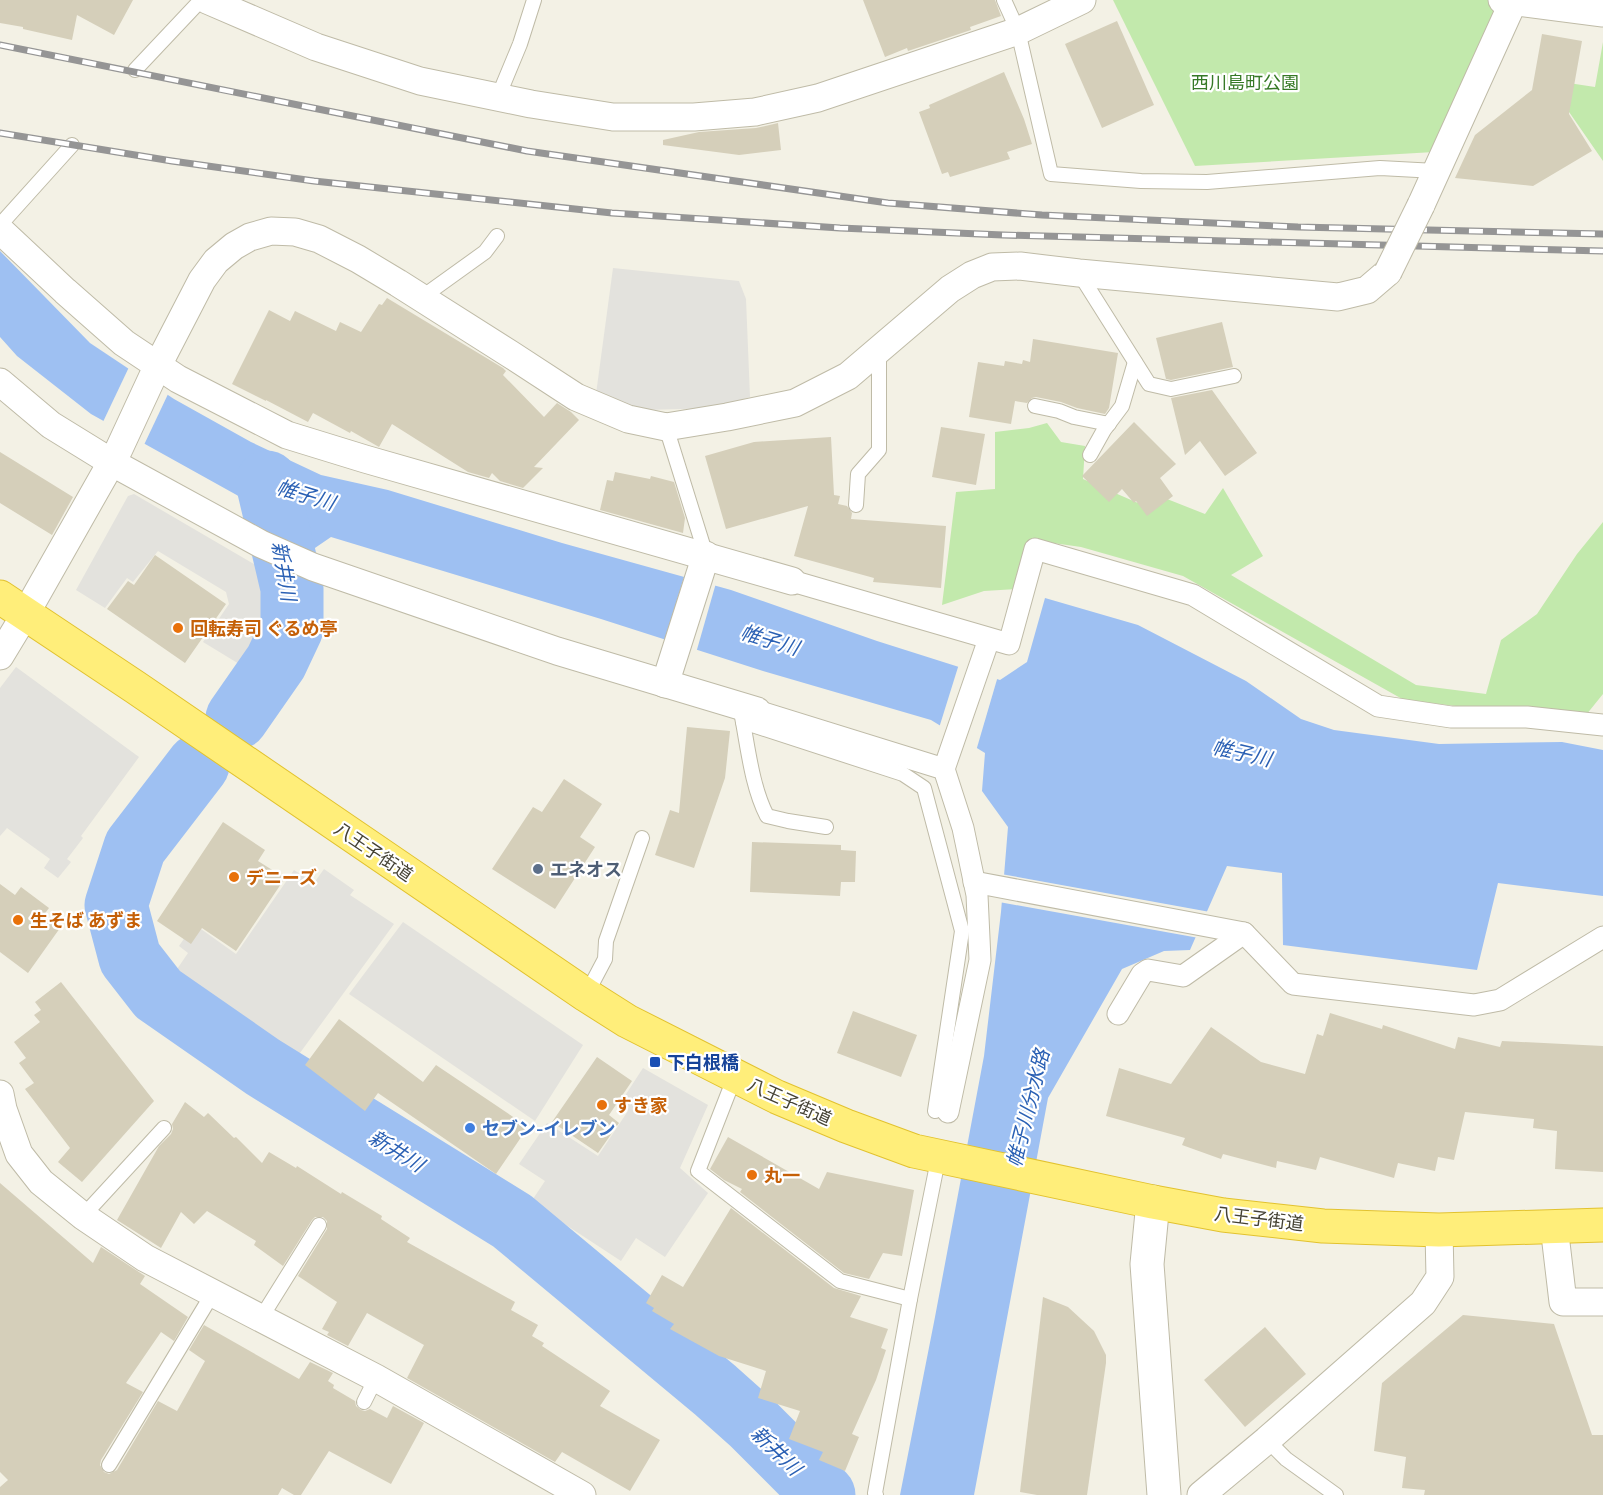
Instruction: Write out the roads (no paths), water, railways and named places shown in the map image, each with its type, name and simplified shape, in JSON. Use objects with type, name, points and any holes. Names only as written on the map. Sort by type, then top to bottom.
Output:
[{"type":"highway","name":"八王子街道","points":[[13,605],[585,996],[627,1021],[777,1097],[846,1126],[914,1151],[1224,1215],[1323,1226],[1439,1230],[1603,1225]]},
{"type":"street","points":[[207,0],[316,47],[420,81],[531,104],[613,117],[694,117],[755,112],[818,98],[1018,31],[1082,0]]},
{"type":"street","points":[[0,656],[13,605],[115,456],[202,280],[216,261],[234,246],[250,237],[271,231],[295,232],[319,238],[358,259],[576,397],[628,419],[666,427],[727,417],[795,403],[848,376],[950,289],[972,275],[992,267],[1020,266],[1338,297],[1367,290],[1388,272],[1436,171],[1509,1],[1603,13]]},
{"type":"street","points":[[0,230],[65,291],[156,369],[287,435],[703,564],[792,581],[987,646],[1009,644],[1035,549],[1193,595],[1378,706],[1451,717],[1527,717],[1603,725]]},
{"type":"street","points":[[0,382],[51,425],[115,456],[261,544],[313,567],[557,651],[667,677],[747,713],[946,765]]},
{"type":"street","points":[[667,677],[703,564]]},
{"type":"street","points":[[942,1111],[980,960],[977,895],[982,883],[963,828],[946,765],[987,646]]},
{"type":"street","points":[[982,883],[1244,933],[1293,984],[1474,1005],[1500,1000],[1603,938]]},
{"type":"street","points":[[1118,1014],[1142,974],[1148,969],[1183,976],[1244,933]]},
{"type":"street","points":[[0,1094],[19,1154],[41,1182],[83,1216],[145,1258],[376,1378],[582,1495]]},
{"type":"street","points":[[1153,1202],[1147,1264],[1164,1495]]},
{"type":"street","points":[[1554,1226],[1563,1302],[1602,1306]]},
{"type":"street","points":[[1201,1495],[1423,1303],[1440,1277],[1439,1230]]},
{"type":"lane","points":[[135,70],[201,0]]},
{"type":"lane","points":[[498,97],[520,44],[534,0]]},
{"type":"lane","points":[[1004,0],[1018,31],[1051,174],[1141,181],[1207,182],[1380,168],[1436,171]]},
{"type":"lane","points":[[0,225],[72,145]]},
{"type":"lane","points":[[421,298],[485,252],[497,236]]},
{"type":"lane","points":[[1079,273],[1149,384],[1171,389],[1234,376]]},
{"type":"lane","points":[[856,505],[858,474],[879,450],[879,350]]},
{"type":"lane","points":[[1090,455],[1122,406],[1135,362]]},
{"type":"lane","points":[[1035,406],[1109,424]]},
{"type":"lane","points":[[666,427],[703,564]]},
{"type":"lane","points":[[826,827],[767,816],[761,805],[750,759],[747,713],[903,774],[924,788],[962,931],[942,1111]]},
{"type":"lane","points":[[585,996],[606,959],[606,941],[642,838]]},
{"type":"lane","points":[[735,1076],[698,1171],[840,1281],[910,1299]]},
{"type":"lane","points":[[83,1216],[164,1128]]},
{"type":"lane","points":[[876,1495],[910,1299],[950,1158]]},
{"type":"lane","points":[[261,1318],[319,1226]]},
{"type":"lane","points":[[109,1465],[213,1293]]},
{"type":"lane","points":[[364,1402],[376,1378]]},
{"type":"lane","points":[[1267,1440],[1286,1459],[1336,1495]]},
{"type":"water","points":[[0,251],[90,343],[174,399],[251,442],[321,475],[388,490],[562,543],[731,590],[877,641],[1000,680],[1027,662],[1045,598],[1138,625],[1246,681],[1301,719],[1334,730],[1439,744],[1562,742],[1603,750],[1603,896],[1498,883],[1477,970],[1283,945],[1282,873],[1227,866],[1190,950],[1164,951],[1122,969],[1048,1098],[974,1495],[900,1495],[984,1056],[1001,912],[1008,827],[982,791],[985,753],[931,720],[763,671],[331,537],[312,550],[259,528],[262,509],[91,414],[17,356],[0,337]]},
{"type":"waterway","name":"新井川","points":[[237,718],[276,662],[292,628],[292,588],[267,482]]},
{"type":"waterway","name":"新井川","points":[[198,765],[135,847],[116,905],[130,958],[158,994],[263,1067],[512,1221],[715,1390],[752,1423],[824,1495]]},
{"type":"railway","points":[[0,45],[527,151],[888,203],[1042,215],[1298,227],[1603,234]]},
{"type":"railway","points":[[0,133],[314,181],[612,213],[840,228],[1003,235],[1603,251]]},
{"type":"place","name":"回転寿司 ぐるめ亭","points":[[178,628]]},
{"type":"place","name":"エネオス","points":[[538,869]]},
{"type":"place","name":"デニーズ","points":[[234,877]]},
{"type":"place","name":"生そば あずま","points":[[18,920]]},
{"type":"place","name":"下白根橋","points":[[655,1062]]},
{"type":"place","name":"すき家","points":[[602,1105]]},
{"type":"place","name":"セブン-イレブン","points":[[470,1128]]},
{"type":"place","name":"丸一","points":[[752,1175]]},
{"type":"park label","name":"西川島町公園","points":[[1245,82]]},
{"type":"water label","name":"帷子川","points":[[306,494]]},
{"type":"water label","name":"帷子川","points":[[770,639]]},
{"type":"water label","name":"帷子川","points":[[1242,752]]},
{"type":"water label","name":"帷子川分水路","points":[[1027,1108]]}]
